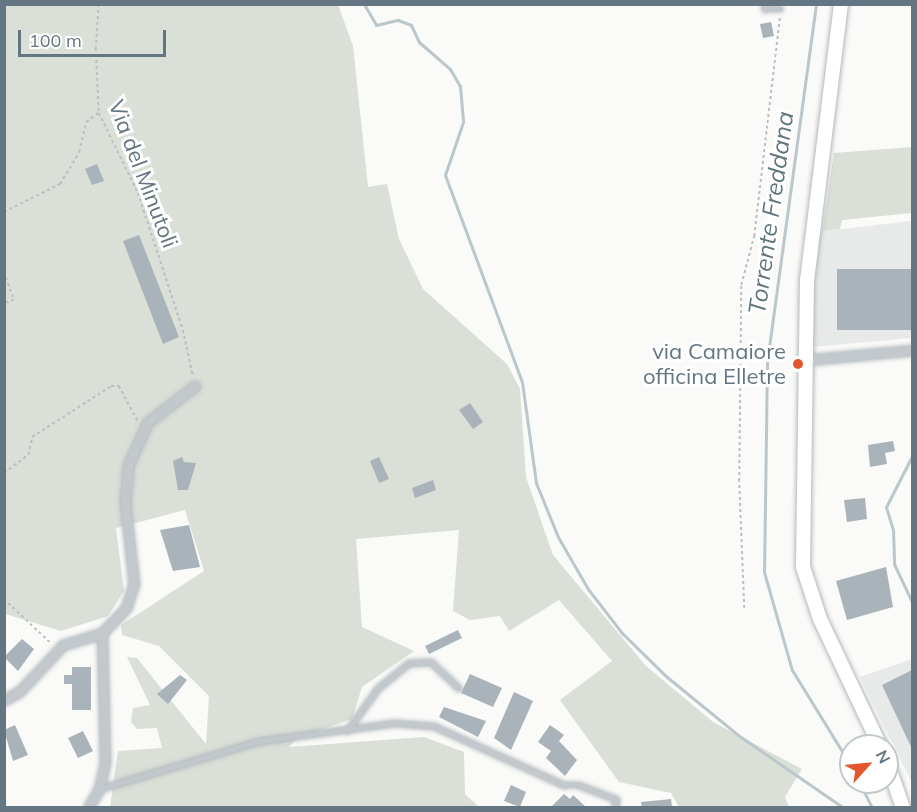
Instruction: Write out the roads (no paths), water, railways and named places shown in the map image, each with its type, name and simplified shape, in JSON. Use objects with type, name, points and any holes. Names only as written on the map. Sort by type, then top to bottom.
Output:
[{"type":"main road","points":[[841,4],[807,279],[803,567],[820,619],[874,734]]},
{"type":"street","points":[[805,360],[912,350]]},
{"type":"street","points":[[4,699],[20,691],[59,650],[102,633],[132,595],[125,503],[128,465],[143,429],[195,386]]},
{"type":"street","points":[[88,807],[99,789],[105,763],[102,633]]},
{"type":"lane","points":[[765,4],[765,9],[781,9]]},
{"type":"lane","points":[[347,731],[378,688],[409,663],[431,662],[459,688]]},
{"type":"lane","points":[[99,789],[260,741],[394,723],[434,726],[564,785],[579,785],[616,799],[616,807]]},
{"type":"waterway","points":[[364,4],[376,25],[398,20],[411,25],[419,42],[450,69],[460,86],[463,122],[445,175],[522,382],[536,483],[558,537],[588,589],[622,633],[667,677],[738,735],[844,808]]},
{"type":"waterway","name":"Torrente Freddana","points":[[816,4],[767,362],[764,572],[792,670],[839,746]]},
{"type":"waterway","points":[[912,456],[886,507],[893,530],[894,564],[912,602]]},
{"type":"waterway","name":"Torrente Freddana","points":[[865,794],[872,808]]},
{"type":"place","name":"via Camaiore officina Elletre","points":[[798,364]]}]
